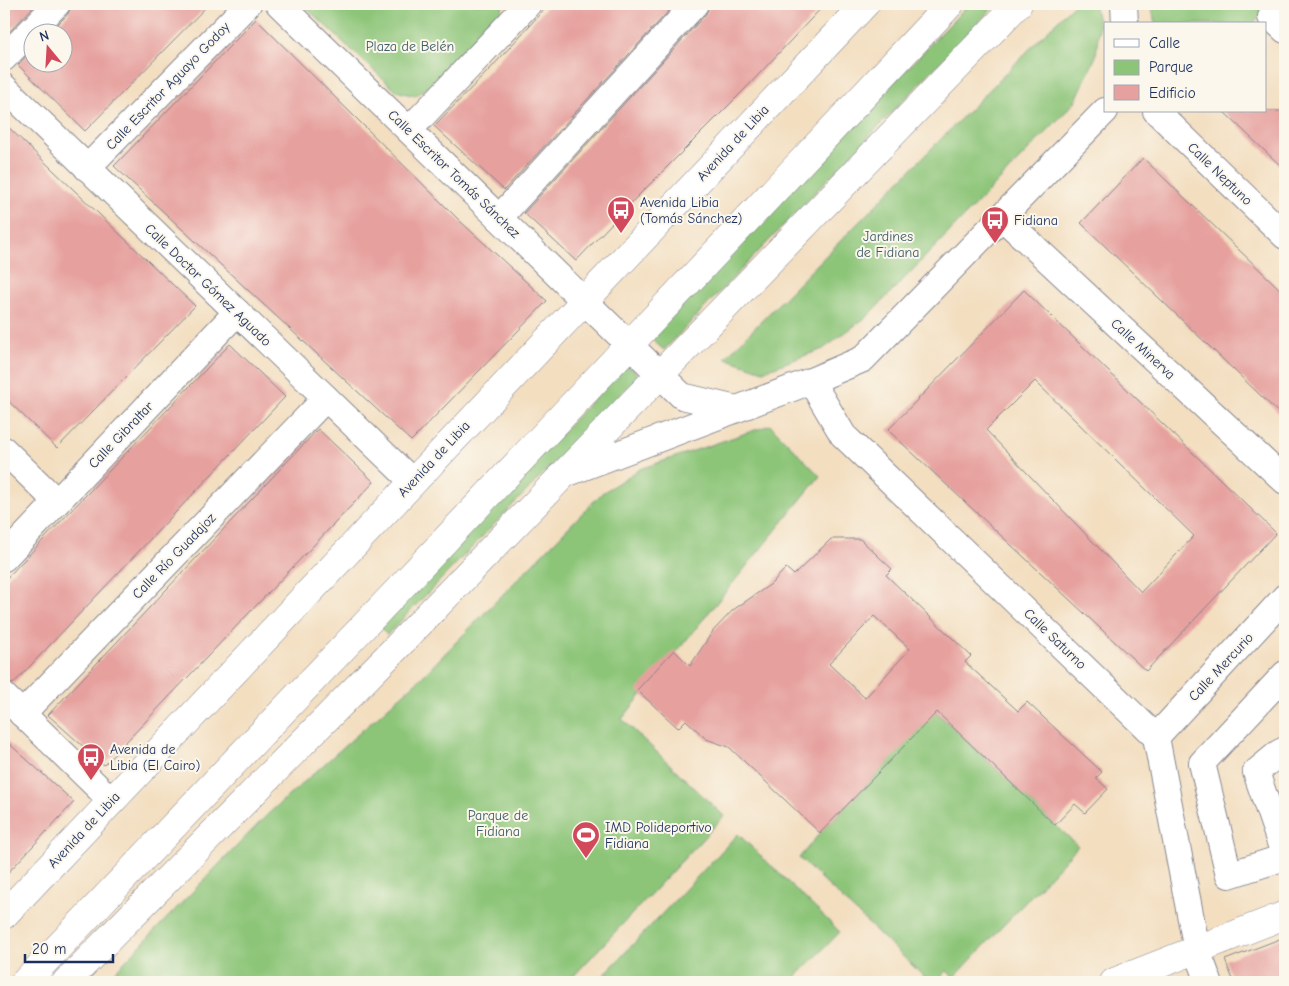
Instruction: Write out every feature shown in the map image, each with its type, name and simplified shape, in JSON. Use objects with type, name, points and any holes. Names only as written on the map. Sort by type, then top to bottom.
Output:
[{"type":"main road","name":"Avenida de Libia","points":[[4,915],[865,4]]},
{"type":"main road","points":[[22,981],[629,345],[950,4]]},
{"type":"main road","points":[[66,982],[391,653],[1018,4]]},
{"type":"main road","points":[[1114,982],[1285,915]]},
{"type":"street","points":[[4,58],[57,4]]},
{"type":"street","name":"Calle Escritor Aguayo Godoy","points":[[87,168],[248,4]]},
{"type":"street","name":"Calle Escritor Tomás Sánchez","points":[[279,4],[629,345]]},
{"type":"street","points":[[409,130],[528,4]]},
{"type":"street","points":[[499,218],[696,4]]},
{"type":"street","points":[[1124,4],[1125,22]]},
{"type":"street","name":"Calle Doctor Gómez Aguado","points":[[4,88],[413,482]]},
{"type":"street","points":[[560,477],[811,381],[863,359],[1104,112]]},
{"type":"street","name":"Calle Neptuno","points":[[1157,112],[1285,236]]},
{"type":"street","name":"Calle Minerva","points":[[1002,217],[1285,481]]},
{"type":"street","name":"Calle Gibraltar","points":[[4,558],[237,312]]},
{"type":"street","points":[[629,345],[682,396],[736,409]]},
{"type":"street","name":"Calle Saturno","points":[[811,381],[844,434],[1156,737]]},
{"type":"street","name":"Calle Río Guadajoz","points":[[13,705],[326,398]]},
{"type":"street","points":[[4,450],[57,502]]},
{"type":"street","name":"Calle Mercurio","points":[[1156,737],[1285,597]]},
{"type":"street","points":[[1285,674],[1202,763],[1229,875],[1285,857],[1256,772],[1285,750]]},
{"type":"street","points":[[13,705],[112,801]]},
{"type":"street","points":[[1156,737],[1197,950],[1210,982]]},
{"type":"street","points":[[1285,758],[1267,766],[1285,811]]},
{"type":"green space","name":"Plaza de Belén","points":[[302,4],[504,4],[500,13],[428,87],[415,96],[396,91]]},
{"type":"green space","points":[[969,4],[996,4],[664,350],[650,338]]},
{"type":"green space","name":"Jardines de Fidiana","points":[[1074,4],[1094,4],[1099,26],[1096,56],[1075,102],[869,315],[823,349],[763,371],[725,358]]},
{"type":"green space","points":[[1151,4],[1285,4],[1285,22],[1268,7],[1255,22],[1155,22]]},
{"type":"green space","points":[[626,364],[639,375],[387,635],[380,627]]},
{"type":"green space","name":"Parque de Fidiana","points":[[770,425],[820,476],[622,719],[724,816],[568,982],[105,982],[268,814],[420,679],[602,493],[640,469]]},
{"type":"green space","points":[[936,712],[1078,846],[954,978],[947,971],[936,982],[930,982],[799,858],[820,833]]},
{"type":"green space","points":[[738,834],[840,932],[791,982],[607,982],[602,977]]},
{"type":"building","points":[[4,4],[36,4],[4,37]]},
{"type":"building","points":[[72,4],[209,4],[85,131],[25,72],[72,72],[72,22],[60,22],[68,14]]},
{"type":"building","points":[[549,4],[675,4],[504,190],[434,126],[491,68]]},
{"type":"building","points":[[710,4],[825,4],[745,89],[576,261],[524,213],[706,14]]},
{"type":"building","points":[[256,19],[461,222],[547,301],[411,441],[114,166]]},
{"type":"building","points":[[22,61],[22,69],[18,65]]},
{"type":"building","points":[[1285,111],[1285,170],[1224,112]]},
{"type":"building","points":[[4,123],[195,306],[57,448],[4,397]]},
{"type":"building","points":[[1143,158],[1285,294],[1285,419],[1081,223]]},
{"type":"building","points":[[1024,290],[1276,533],[1146,671],[888,430]],"holes":[[[1035,381],[1194,536],[1141,592],[986,430]]]},
{"type":"building","points":[[230,344],[285,397],[13,684],[4,681],[4,581]]},
{"type":"building","points":[[318,429],[374,482],[104,765],[48,715]]},
{"type":"building","points":[[831,539],[860,539],[892,569],[886,575],[971,656],[965,662],[1018,711],[1027,702],[1102,772],[1096,778],[1108,789],[1085,813],[1075,804],[1055,825],[937,712],[820,833],[729,747],[706,739],[686,720],[678,728],[637,690],[674,650],[690,666],[713,631],[733,610],[771,584],[786,568],[794,575]],"holes":[[[874,616],[910,649],[865,698],[829,664]]]},
{"type":"building","points":[[4,739],[74,802],[4,877]]},
{"type":"building","points":[[1285,937],[1285,982],[1234,982],[1225,960]]},
{"type":"place","name":"Avenida Libia (Tomás Sánchez)","points":[[621,234]]},
{"type":"place","name":"Fidiana","points":[[995,244]]},
{"type":"place","name":"Avenida de Libia (El Cairo)","points":[[91,781]]},
{"type":"place","name":"IMD Polideportivo Fidiana","points":[[586,859]]}]
